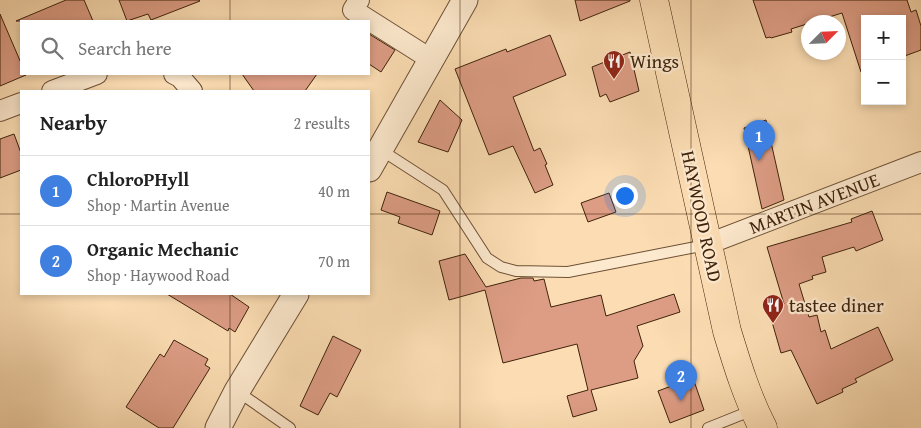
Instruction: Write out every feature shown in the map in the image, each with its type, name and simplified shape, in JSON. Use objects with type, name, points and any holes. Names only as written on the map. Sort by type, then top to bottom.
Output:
[{"type":"main road","name":"HAYWOOD ROAD","points":[[654,0],[726,330],[739,371],[758,419]]},
{"type":"street","points":[[358,0],[353,10],[369,20]]},
{"type":"street","points":[[374,159],[465,0]]},
{"type":"street","points":[[370,21],[432,60]]},
{"type":"street","points":[[55,90],[94,75]]},
{"type":"street","points":[[176,75],[191,90]]},
{"type":"street","points":[[0,111],[20,103]]},
{"type":"street","name":"MARTIN AVENUE","points":[[708,244],[921,162]]},
{"type":"street","points":[[218,428],[295,295]]},
{"type":"lane","points":[[374,159],[444,190],[487,258],[501,268],[516,271],[568,272],[708,244]]},
{"type":"lane","points":[[238,391],[290,428]]},
{"type":"lane","points":[[708,428],[758,419]]},
{"type":"building","points":[[66,0],[84,0],[93,20],[20,20],[16,21]]},
{"type":"building","points":[[119,0],[200,1],[151,20],[148,14],[127,20]]},
{"type":"building","points":[[575,0],[630,0],[630,1],[580,21]]},
{"type":"building","points":[[753,0],[907,0],[911,12],[916,10],[921,26],[921,50],[906,56],[906,15],[861,15],[861,72],[846,25],[846,15],[843,15],[842,13],[836,15],[801,15],[801,26],[791,29],[792,32],[766,38]]},
{"type":"building","points":[[0,14],[20,61],[20,75],[26,75],[0,86]]},
{"type":"building","points":[[370,35],[395,50],[381,72],[370,65]]},
{"type":"building","points":[[550,35],[566,75],[513,97],[534,151],[540,148],[553,185],[535,193],[513,146],[489,155],[455,69],[506,49],[507,52]]},
{"type":"building","name":"Wings","points":[[630,52],[639,91],[610,102],[606,94],[600,97],[592,67]]},
{"type":"building","points":[[243,75],[316,75],[306,90],[253,90]]},
{"type":"building","points":[[440,100],[462,120],[448,152],[418,142]]},
{"type":"building","points":[[766,120],[784,200],[762,209],[744,128]]},
{"type":"building","points":[[14,134],[20,150],[20,170],[0,178],[0,139]]},
{"type":"building","points":[[387,192],[440,211],[432,235],[398,223],[400,217],[381,210]]},
{"type":"building","points":[[609,193],[616,212],[588,222],[581,203]]},
{"type":"building","points":[[872,211],[883,240],[856,251],[854,247],[822,257],[826,272],[812,276],[813,279],[799,284],[809,317],[817,315],[821,332],[825,330],[831,349],[878,327],[893,360],[855,379],[857,382],[842,389],[843,392],[817,404],[791,350],[781,353],[768,308],[784,304],[767,247],[852,222],[851,219]]},
{"type":"building","points":[[465,254],[486,287],[521,278],[533,278],[534,281],[544,279],[551,307],[601,295],[606,316],[674,294],[680,312],[637,326],[643,346],[634,361],[638,378],[591,390],[597,410],[573,417],[567,396],[588,390],[577,344],[503,363],[485,290],[449,300],[439,261]]},
{"type":"building","points":[[169,295],[231,295],[249,307],[235,332],[229,328],[228,331]]},
{"type":"building","points":[[333,336],[361,350],[337,397],[330,393],[318,415],[300,406]]},
{"type":"building","points":[[174,340],[208,359],[205,365],[210,368],[173,428],[159,428],[126,407],[160,354],[164,357]]},
{"type":"building","points":[[693,378],[704,410],[670,423],[658,391]]},
{"type":"place","name":"Wings","points":[[614,80]]},
{"type":"place","name":"ChloroPHyll","points":[[759,161]]},
{"type":"place","name":"tastee diner","points":[[773,324]]},
{"type":"place","name":"Organic Mechanic","points":[[681,401]]}]
